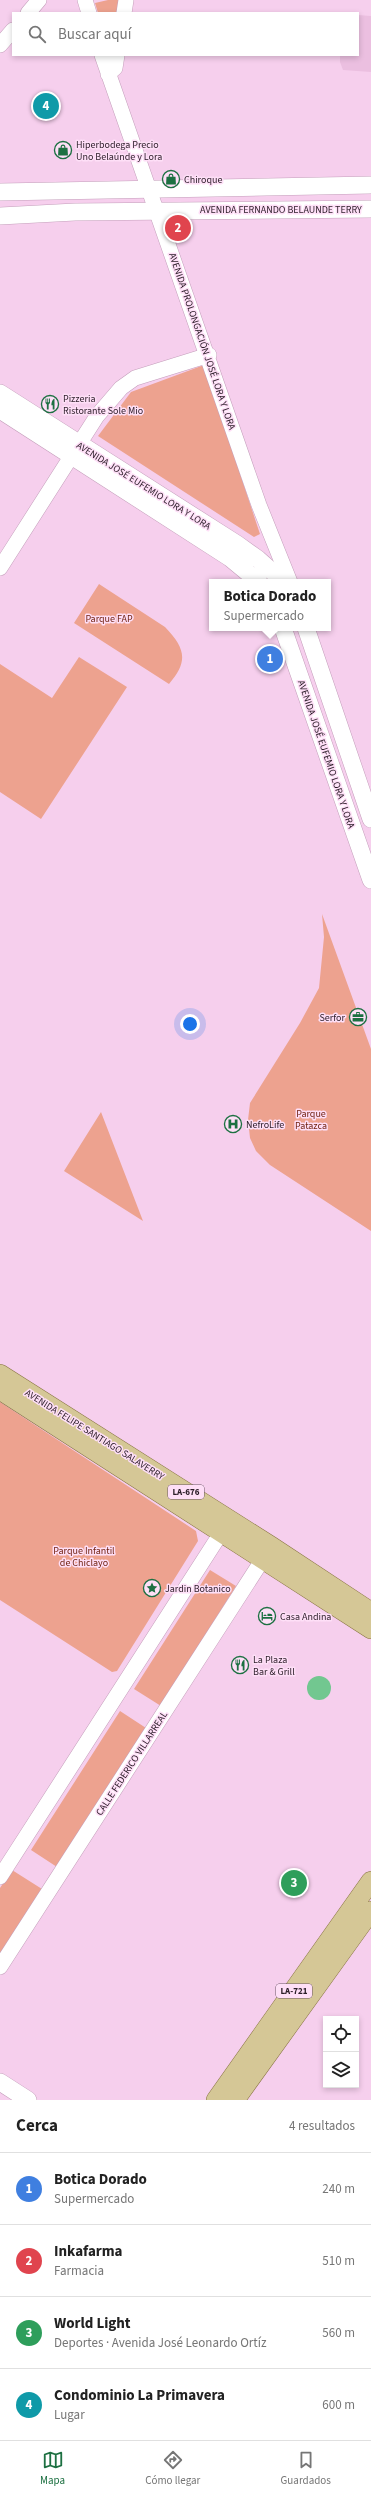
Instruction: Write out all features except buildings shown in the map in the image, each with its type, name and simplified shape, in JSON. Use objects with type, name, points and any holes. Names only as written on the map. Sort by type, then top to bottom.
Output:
[{"type":"main road","points":[[0,192],[371,185]]},
{"type":"main road","name":"AVENIDA FERNANDO BELAUNDE TERRY","points":[[0,216],[158,210],[371,209]]},
{"type":"main road","name":"AVENIDA JOSÉ EUFEMIO LORA Y LORA","points":[[0,393],[76,451],[230,558],[255,579]]},
{"type":"main road","name":"AVENIDA JOSÉ EUFEMIO LORA Y LORA","points":[[0,410],[76,451],[237,544],[258,559],[281,579]]},
{"type":"main road","name":"AVENIDA JOSÉ EUFEMIO LORA Y LORA","points":[[284,631],[371,880]]},
{"type":"main road","name":"AVENIDA JOSÉ EUFEMIO LORA Y LORA","points":[[307,631],[371,819]]},
{"type":"main road","name":"AVENIDA FELIPE SANTIAGO SALAVERRY","points":[[0,1374],[272,1546],[371,1612]]},
{"type":"main road","name":"AVENIDA FELIPE SANTIAGO SALAVERRY","points":[[0,1390],[371,1629]]},
{"type":"main road","name":"LA-721","points":[[235,2100],[274,2033],[371,1881]]},
{"type":"main road","name":"LA-721","points":[[216,2100],[274,2033],[371,1911]]},
{"type":"main road","points":[[0,2082],[28,2100]]},
{"type":"street","points":[[29,12],[39,0]]},
{"type":"street","points":[[85,0],[89,12]]},
{"type":"street","points":[[124,12],[126,0]]},
{"type":"street","points":[[0,45],[12,31]]},
{"type":"street","name":"AVENIDA PROLONGACIÓN JOSÉ LORA Y LORA","points":[[102,56],[158,210],[259,505],[289,579]]},
{"type":"street","points":[[108,74],[115,68],[117,56]]},
{"type":"street","points":[[0,568],[98,416],[121,388],[135,378],[208,354]]},
{"type":"street","points":[[0,1877],[221,1533]]},
{"type":"street","name":"CALLE FEDERICO VILLARREAL","points":[[0,1967],[262,1559]]},
{"type":"shaded area","points":[[359,15],[371,16],[371,72],[343,70],[340,62],[340,56],[359,56]]},
{"type":"shaded area","points":[[319,1676],[327,1680],[331,1688],[327,1696],[319,1700],[311,1696],[307,1688],[311,1680]]},
{"type":"green space","points":[[108,0],[121,0],[119,12],[98,12],[95,3]]},
{"type":"green space","points":[[204,365],[260,534],[254,537],[98,436],[131,392]]},
{"type":"green space","name":"Parque FAP","points":[[99,584],[165,627],[177,642],[182,655],[182,661],[180,668],[169,684],[74,623]]},
{"type":"green space","points":[[79,657],[127,687],[41,819],[0,792],[0,664],[52,698]]},
{"type":"green space","name":"Parque Patazca","points":[[322,914],[371,1049],[371,1231],[270,1165],[256,1151],[250,1138],[248,1120],[250,1103],[300,1023],[319,988],[324,937]]},
{"type":"green space","points":[[101,1112],[143,1221],[64,1171]]},
{"type":"green space","name":"Parque Infantil de Chiclayo","points":[[0,1402],[196,1531],[198,1541],[117,1671],[112,1672],[0,1600]]},
{"type":"green space","points":[[210,1570],[236,1586],[161,1706],[134,1689]]},
{"type":"green space","points":[[120,1711],[146,1728],[57,1867],[31,1850]]},
{"type":"green space","points":[[12,1870],[42,1889],[0,1955],[0,1888]]},
{"type":"place","name":"Condominio La Primavera","points":[[46,106]]},
{"type":"place","name":"Hiperbodega Precio Uno Belaúnde y Lora","points":[[63,150]]},
{"type":"place","name":"Chiroque","points":[[171,179]]},
{"type":"place","name":"Inkafarma","points":[[178,228]]},
{"type":"place","name":"Pizzeria Ristorante Sole Mio","points":[[50,404]]},
{"type":"place","name":"Botica Dorado","points":[[270,659]]},
{"type":"place","name":"Serfor","points":[[358,1017]]},
{"type":"place","name":"NefroLife","points":[[233,1124]]},
{"type":"place","name":"Jardin Botanico","points":[[152,1588]]},
{"type":"place","name":"Casa Andina","points":[[267,1616]]},
{"type":"place","name":"La Plaza Bar & Grill","points":[[240,1665]]},
{"type":"place","name":"World Light","points":[[294,1883]]}]
